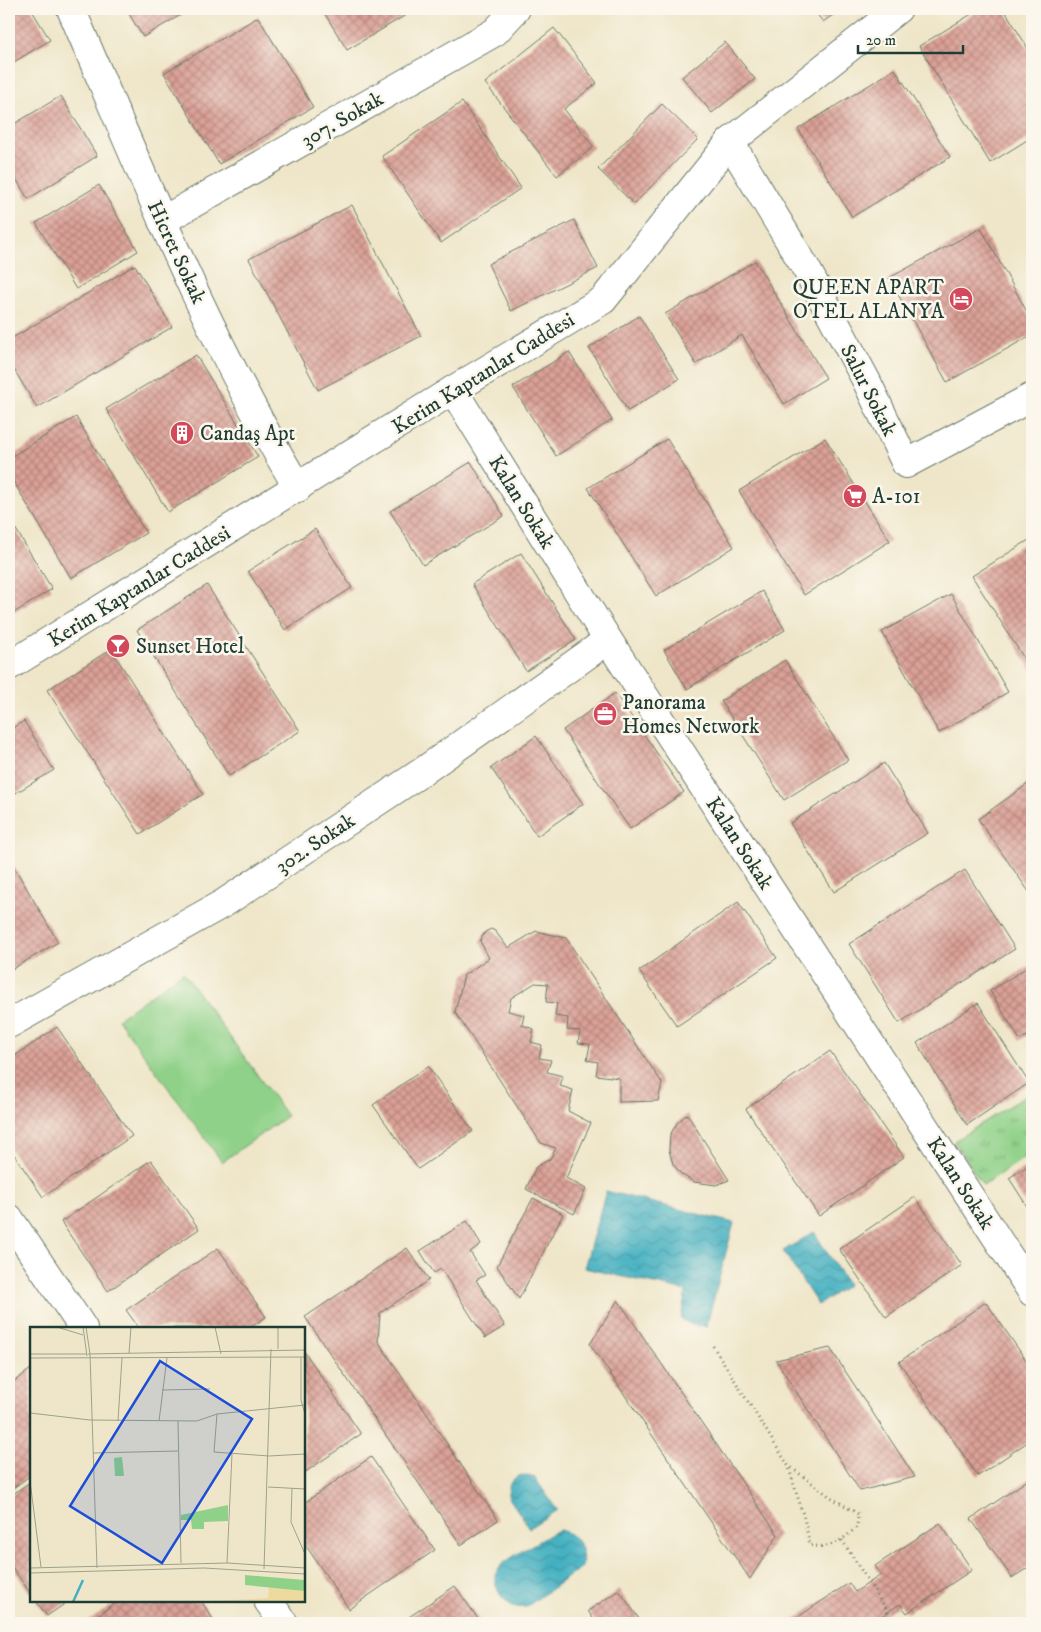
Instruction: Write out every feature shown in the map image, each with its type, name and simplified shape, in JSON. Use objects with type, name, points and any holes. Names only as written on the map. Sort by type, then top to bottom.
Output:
[{"type":"street","name":"Hicret Sokak","points":[[71,9],[162,221],[220,345],[266,434],[298,488]]},
{"type":"street","name":"307. Sokak","points":[[162,221],[495,32],[516,9]]},
{"type":"street","name":"Kerim Kaptanlar Caddesi","points":[[9,666],[453,390],[603,300],[730,142],[898,9]]},
{"type":"street","name":"Salur Sokak","points":[[730,142],[807,270],[866,380],[906,464],[1032,397]]},
{"type":"street","name":"Kalan Sokak","points":[[453,390],[608,640],[1032,1292]]},
{"type":"street","name":"302. Sokak","points":[[9,1024],[224,904],[422,772],[608,640]]},
{"type":"street","points":[[9,1218],[82,1327]]},
{"type":"street","points":[[269,1602],[284,1623]]},
{"type":"path","points":[[713,1346],[788,1465],[810,1545],[822,1548],[842,1540],[857,1527],[858,1514],[829,1496],[788,1465]]},
{"type":"path","points":[[842,1540],[894,1623]]},
{"type":"green space","points":[[183,972],[287,1116],[222,1162],[118,1019]]},
{"type":"green space","points":[[1032,1092],[1032,1153],[983,1185],[954,1141]]},
{"type":"water","points":[[606,1191],[734,1223],[706,1327],[692,1325],[681,1319],[686,1291],[584,1268]]},
{"type":"water","points":[[814,1232],[848,1285],[818,1305],[783,1251]]},
{"type":"water","points":[[523,1475],[535,1478],[557,1510],[529,1528],[508,1496],[511,1482]]},
{"type":"water","points":[[560,1530],[571,1535],[579,1544],[583,1560],[582,1567],[526,1607],[516,1607],[510,1604],[502,1597],[497,1587],[495,1579],[499,1568],[516,1555]]},
{"type":"building","points":[[9,9],[31,9],[50,40],[9,65]]},
{"type":"building","points":[[126,9],[191,9],[143,37]]},
{"type":"building","points":[[322,9],[409,9],[411,12],[347,50]]},
{"type":"building","points":[[813,9],[841,9],[823,22]]},
{"type":"building","points":[[980,9],[1004,9],[1032,55],[1032,137],[990,163],[919,46]]},
{"type":"building","points":[[258,17],[313,107],[219,164],[164,73]]},
{"type":"building","points":[[554,28],[597,83],[564,109],[594,147],[557,176],[485,83]]},
{"type":"building","points":[[725,42],[755,79],[712,113],[682,77]]},
{"type":"building","points":[[895,69],[950,157],[852,217],[798,129]]},
{"type":"building","points":[[61,96],[97,156],[28,199],[9,167],[9,127]]},
{"type":"building","points":[[462,102],[521,188],[441,243],[382,156]]},
{"type":"building","points":[[662,104],[698,139],[634,204],[598,169]]},
{"type":"building","points":[[99,185],[138,251],[76,289],[36,223]]},
{"type":"building","points":[[352,205],[421,336],[318,390],[249,259]]},
{"type":"building","points":[[574,220],[598,268],[511,311],[488,264]]},
{"type":"building","name":"QUEEN APART OTEL ALANYA","points":[[981,228],[1032,321],[1032,335],[947,382],[889,278]]},
{"type":"building","points":[[755,261],[826,378],[784,404],[742,335],[696,364],[665,314]]},
{"type":"building","points":[[135,265],[172,327],[37,408],[9,361],[9,340]]},
{"type":"building","points":[[639,316],[679,379],[628,411],[589,348]]},
{"type":"building","points":[[569,352],[612,420],[556,456],[513,387]]},
{"type":"building","name":"Candaş Apt","points":[[196,355],[258,457],[168,512],[106,409]]},
{"type":"building","points":[[76,417],[146,533],[71,578],[9,474],[9,458]]},
{"type":"building","points":[[825,438],[890,541],[804,595],[739,491]]},
{"type":"building","points":[[667,439],[734,547],[656,596],[588,488]]},
{"type":"building","points":[[471,462],[504,516],[423,565],[390,511]]},
{"type":"building","points":[[9,518],[52,589],[9,616]]},
{"type":"building","points":[[315,529],[352,588],[285,630],[248,571]]},
{"type":"building","points":[[1032,538],[1032,671],[972,576]]},
{"type":"building","points":[[521,553],[576,640],[526,671],[472,584]]},
{"type":"building","points":[[207,585],[300,731],[229,776],[137,630]]},
{"type":"building","points":[[762,591],[785,630],[687,689],[664,650]]},
{"type":"building","points":[[951,594],[1008,692],[939,733],[882,632]]},
{"type":"building","points":[[111,649],[203,794],[140,834],[47,690]]},
{"type":"building","points":[[785,660],[848,760],[784,800],[721,701]]},
{"type":"building","points":[[615,693],[684,792],[630,829],[563,730]]},
{"type":"building","points":[[24,721],[54,770],[9,797],[9,730]]},
{"type":"building","points":[[536,736],[583,804],[537,836],[491,768]]},
{"type":"building","points":[[884,763],[928,833],[834,892],[790,823]]},
{"type":"building","points":[[1032,781],[1032,896],[978,819]]},
{"type":"building","points":[[9,858],[58,942],[9,971]]},
{"type":"building","points":[[965,870],[1015,949],[899,1023],[849,944]]},
{"type":"building","points":[[738,902],[777,958],[677,1026],[639,971]]},
{"type":"building","points":[[491,929],[495,931],[508,948],[536,931],[566,938],[662,1083],[658,1101],[619,1102],[619,1078],[596,1075],[598,1062],[587,1060],[590,1044],[578,1043],[580,1031],[567,1030],[568,1018],[555,1016],[557,1003],[546,1002],[548,984],[535,983],[511,998],[508,1011],[524,1015],[522,1025],[534,1029],[531,1042],[542,1045],[539,1058],[551,1060],[547,1072],[563,1076],[560,1086],[573,1090],[568,1111],[591,1123],[566,1178],[586,1189],[574,1214],[526,1189],[536,1167],[550,1159],[556,1148],[541,1143],[455,1012],[464,975],[489,958],[480,941],[485,932]]},
{"type":"building","points":[[1032,964],[1032,1033],[1020,1040],[990,991]]},
{"type":"building","points":[[978,1003],[1029,1083],[967,1125],[917,1043]]},
{"type":"building","points":[[57,1027],[132,1136],[43,1197],[9,1147],[9,1060]]},
{"type":"building","points":[[830,1051],[904,1157],[819,1216],[746,1109]]},
{"type":"building","points":[[428,1066],[473,1131],[418,1169],[373,1105]]},
{"type":"building","points":[[687,1114],[729,1180],[716,1185],[694,1182],[681,1174],[673,1164],[669,1150],[670,1135],[677,1123]]},
{"type":"building","points":[[151,1160],[199,1229],[108,1291],[61,1222]]},
{"type":"building","points":[[1032,1163],[1032,1214],[1009,1178]]},
{"type":"building","points":[[915,1197],[962,1265],[886,1317],[839,1249]]},
{"type":"building","points":[[533,1198],[563,1214],[519,1299],[497,1266]]},
{"type":"building","points":[[467,1221],[481,1244],[470,1252],[485,1275],[476,1280],[505,1326],[485,1338],[441,1269],[434,1273],[420,1251]]},
{"type":"building","points":[[218,1248],[266,1317],[251,1327],[138,1327],[126,1310]]},
{"type":"building","points":[[407,1248],[429,1280],[380,1313],[378,1341],[498,1520],[461,1545],[305,1317]]},
{"type":"building","points":[[618,1300],[778,1535],[750,1579],[590,1344]]},
{"type":"building","points":[[986,1302],[1032,1369],[1032,1439],[978,1476],[899,1362]]},
{"type":"building","points":[[9,1342],[15,1351],[9,1355]]},
{"type":"building","points":[[830,1348],[915,1477],[860,1491],[776,1360]]},
{"type":"building","points":[[305,1352],[361,1434],[305,1472]]},
{"type":"building","points":[[30,1370],[30,1476],[9,1491],[9,1385]]},
{"type":"building","points":[[371,1457],[435,1550],[349,1609],[305,1544],[305,1502]]},
{"type":"building","points":[[1032,1477],[1032,1565],[1012,1578],[971,1519]]},
{"type":"building","points":[[30,1482],[30,1593],[9,1563],[9,1497]]},
{"type":"building","points":[[940,1523],[972,1570],[907,1613],[900,1604],[874,1621],[875,1623],[789,1623],[849,1583],[855,1592],[881,1575],[875,1566]]},
{"type":"building","points":[[455,1586],[481,1623],[400,1623]]},
{"type":"building","points":[[619,1590],[642,1623],[596,1623],[588,1611]]},
{"type":"building","points":[[37,1602],[68,1602],[47,1616]]},
{"type":"building","points":[[117,1602],[202,1602],[213,1619],[207,1623],[86,1623]]},
{"type":"place","name":"QUEEN APART OTEL ALANYA","points":[[961,299]]},
{"type":"place","name":"Candaş Apt","points":[[182,433]]},
{"type":"place","name":"A-101","points":[[855,496]]},
{"type":"place","name":"Sunset Hotel","points":[[118,646]]},
{"type":"place","name":"Panorama Homes Network","points":[[605,714]]}]
